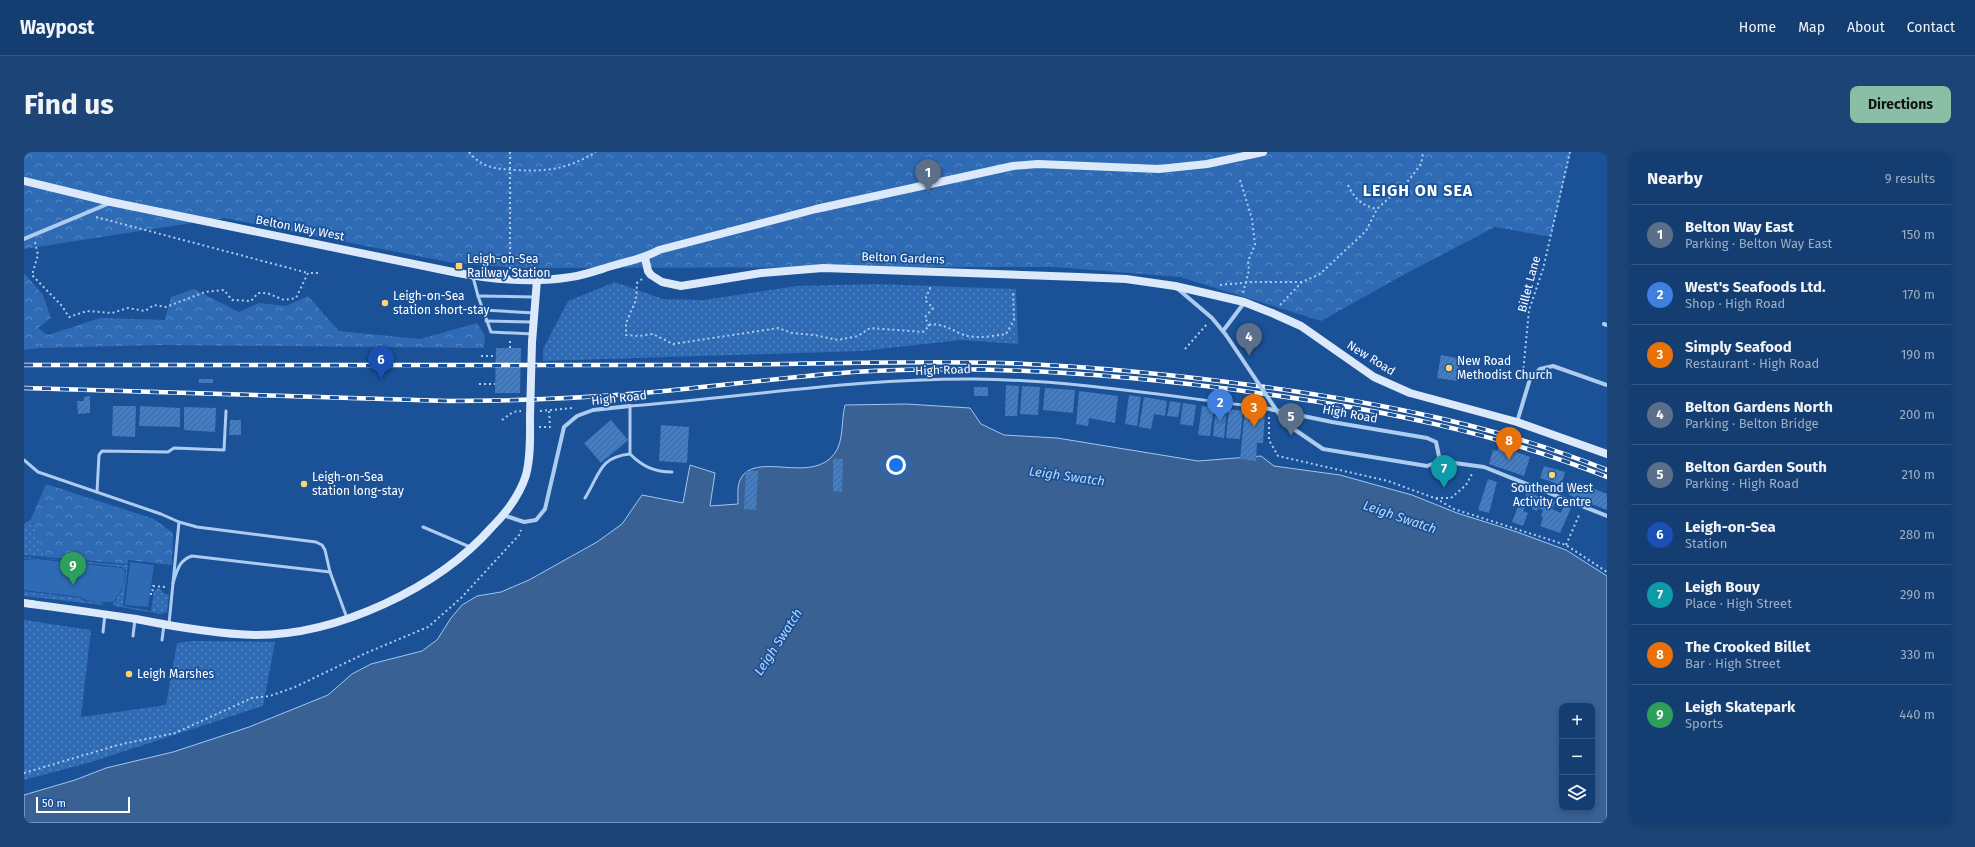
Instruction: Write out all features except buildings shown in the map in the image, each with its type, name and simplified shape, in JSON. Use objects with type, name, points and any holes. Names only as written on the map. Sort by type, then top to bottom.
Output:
[{"type":"street","name":"Belton Way West","points":[[24,181],[111,202],[472,276],[537,280],[573,277],[631,260],[645,258],[659,250],[808,211],[1013,166],[1038,164],[1159,169],[1207,164],[1263,152]]},
{"type":"street","points":[[24,239],[111,202]]},
{"type":"street","name":"Belton Gardens","points":[[645,258],[648,271],[651,276],[662,282],[682,286],[760,273],[823,268],[1079,276],[1126,279],[1175,286]]},
{"type":"street","points":[[24,603],[105,614],[213,632],[257,634],[309,629],[347,618],[401,597],[425,584],[448,569],[472,548],[504,515],[525,475],[530,447],[532,338],[537,280]]},
{"type":"street","points":[[1175,286],[1212,318],[1223,331],[1285,423],[1323,449],[1427,466],[1440,461],[1484,467],[1607,516]]},
{"type":"street","name":"New Road","points":[[1175,286],[1242,302],[1301,326],[1374,377],[1410,393],[1517,422],[1607,454]]},
{"type":"street","points":[[1223,331],[1242,302]]},
{"type":"street","points":[[1517,422],[1530,379],[1540,369],[1553,366],[1607,385]]},
{"type":"street","name":"High Road","points":[[524,522],[536,520],[545,509],[564,427],[577,416],[593,410],[630,406]]},
{"type":"street","name":"High Road","points":[[1260,407],[1332,422],[1426,438],[1436,442],[1440,461]]},
{"type":"street","points":[[504,515],[524,522]]},
{"type":"lane","points":[[472,276],[486,321],[491,332],[532,338]]},
{"type":"lane","points":[[478,296],[536,297]]},
{"type":"lane","points":[[483,310],[534,312]]},
{"type":"lane","points":[[486,321],[534,322]]},
{"type":"lane","name":"High Road","points":[[630,406],[815,388],[974,379],[1035,381],[1260,407]]},
{"type":"lane","points":[[630,406],[630,454],[637,461],[657,472],[672,472]]},
{"type":"lane","points":[[97,492],[99,455],[102,451],[168,452],[174,448],[224,450],[226,411]]},
{"type":"lane","points":[[585,498],[606,461],[616,455],[630,454]]},
{"type":"lane","points":[[24,460],[38,472],[161,514],[179,522],[197,527],[316,542],[322,545],[325,550],[330,572],[347,618]]},
{"type":"lane","points":[[162,640],[173,583],[179,522]]},
{"type":"lane","points":[[423,527],[472,548]]},
{"type":"lane","points":[[173,583],[180,563],[185,558],[192,556],[330,572]]},
{"type":"lane","points":[[103,632],[105,614]]},
{"type":"lane","points":[[133,636],[136,619]]},
{"type":"path","points":[[468,152],[478,162],[500,170],[540,172],[560,169],[596,152]]},
{"type":"path","points":[[510,152],[510,262]]},
{"type":"path","name":"Billet Lane","points":[[1523,374],[1529,310],[1543,269],[1570,152]]},
{"type":"path","points":[[1272,313],[1302,282],[1320,274],[1366,231],[1377,210],[1409,180],[1421,164],[1423,153]]},
{"type":"path","points":[[1240,180],[1252,219],[1255,246],[1248,261],[1249,270],[1245,282],[1242,302]]},
{"type":"path","points":[[1348,184],[1351,191],[1364,206],[1377,210]]},
{"type":"path","points":[[86,213],[108,221],[308,273],[321,273]]},
{"type":"path","points":[[33,235],[38,255],[32,275],[62,306],[69,317],[87,311],[112,312],[128,308],[145,311],[154,305],[166,307],[206,292],[224,290],[232,300],[251,301],[258,293],[267,293],[284,300],[296,298],[308,273]]},
{"type":"path","points":[[647,274],[637,283],[636,300],[626,323],[626,335],[638,336],[652,334],[673,344],[778,328],[792,333],[838,340],[858,336],[870,328],[923,332],[931,324],[945,325],[966,335],[987,337],[1006,334],[1014,320],[1013,293]]},
{"type":"path","points":[[1217,295],[1220,285],[1245,282],[1302,282]]},
{"type":"path","points":[[929,326],[926,317],[933,308],[925,300],[931,286]]},
{"type":"path","points":[[1185,348],[1212,318]]},
{"type":"path","points":[[510,341],[510,348]]},
{"type":"path","points":[[481,356],[496,356]]},
{"type":"path","points":[[479,384],[495,384]]},
{"type":"path","points":[[1269,408],[1269,440],[1278,456],[1388,481],[1433,498],[1454,509],[1566,545],[1607,572]]},
{"type":"path","points":[[530,427],[550,427],[549,410]]},
{"type":"path","points":[[1433,498],[1451,498],[1466,485],[1474,469]]},
{"type":"path","points":[[1566,545],[1582,508]]},
{"type":"path","points":[[24,773],[118,745],[175,733],[252,698],[270,696],[295,687],[366,653],[428,627],[446,613],[485,573],[520,534],[524,522]]},
{"type":"path","points":[[150,594],[152,594],[153,586],[172,588]]},
{"type":"green space","points":[[24,152],[1571,152],[1551,237],[1495,227],[1405,274],[1321,321],[1180,277],[1054,267],[520,268],[453,263],[224,218],[24,249]]},
{"type":"green space","points":[[24,273],[43,295],[51,318],[38,328],[48,335],[100,318],[165,320],[171,297],[194,289],[239,312],[259,303],[286,306],[308,296],[339,331],[420,339],[477,323],[485,336],[484,348],[160,345],[41,348],[24,350]]},
{"type":"green space","points":[[615,282],[663,299],[703,300],[797,286],[877,284],[1016,289],[1018,344],[961,340],[862,351],[543,361],[543,349],[568,301]]},
{"type":"green space","points":[[46,484],[154,519],[173,533],[172,565],[128,560],[128,564],[46,557],[31,519]]},
{"type":"green space","points":[[31,519],[46,557],[24,555],[24,524]]},
{"type":"green space","points":[[24,557],[128,565],[123,606],[151,611],[154,591],[159,588],[165,594],[169,594],[167,612],[161,614],[115,606],[112,604],[116,601],[122,590],[126,571],[122,567],[36,558],[24,559]]},
{"type":"green space","points":[[36,559],[122,568],[125,571],[122,588],[115,601],[102,602],[92,601],[80,597],[24,590],[24,560]]},
{"type":"green space","points":[[130,562],[154,565],[148,607],[125,605]]},
{"type":"green space","points":[[24,591],[80,598],[85,601],[103,603],[103,605],[24,596]]},
{"type":"green space","points":[[24,620],[91,630],[81,717],[166,705],[177,643],[193,641],[275,642],[263,706],[88,763],[24,780]]},
{"type":"water","name":"Leigh Swatch","points":[[906,404],[970,408],[981,424],[1004,435],[1057,438],[1198,461],[1261,456],[1274,466],[1340,475],[1412,495],[1457,513],[1517,532],[1566,550],[1607,576],[1607,823],[24,823],[24,795],[75,780],[106,768],[173,752],[249,727],[328,695],[352,674],[371,664],[422,651],[437,640],[451,618],[462,605],[477,596],[501,592],[529,580],[597,542],[622,524],[642,495],[683,503],[690,465],[715,473],[710,506],[738,504],[739,483],[747,471],[758,467],[812,467],[825,462],[835,453],[838,448],[845,405]]},
{"type":"railway","points":[[24,365],[728,365],[924,362],[1068,366],[1167,375],[1309,393],[1395,409],[1439,418],[1524,441],[1566,454],[1607,470]]},
{"type":"railway","points":[[24,388],[474,401],[551,399],[628,394],[853,372],[954,369],[1056,372],[1208,386],[1303,399],[1391,415],[1435,424],[1522,447],[1607,477]]},
{"type":"place","name":"Belton Way East","points":[[928,192]]},
{"type":"place","name":"Leigh-on-Sea Railway Station","points":[[459,266]]},
{"type":"place","name":"Leigh-on-Sea station short-stay","points":[[385,303]]},
{"type":"place","name":"Belton Gardens North","points":[[1249,356]]},
{"type":"place","name":"New Road Methodist Church","points":[[1449,368]]},
{"type":"place","name":"Leigh-on-Sea","points":[[381,379]]},
{"type":"place","name":"West's Seafoods Ltd.","points":[[1220,422]]},
{"type":"place","name":"Simply Seafood","points":[[1254,427]]},
{"type":"place","name":"Belton Garden South","points":[[1291,436]]},
{"type":"place","name":"The Crooked Billet","points":[[1509,460]]},
{"type":"place","name":"Southend West Activity Centre","points":[[1552,475]]},
{"type":"place","name":"Leigh-on-Sea station long-stay","points":[[304,484]]},
{"type":"place","name":"Leigh Bouy","points":[[1444,488]]},
{"type":"place","name":"Leigh Skatepark","points":[[73,585]]},
{"type":"place","name":"Leigh Marshes","points":[[129,674]]},
{"type":"district","name":"LEIGH ON SEA","points":[[1418,190]]}]
